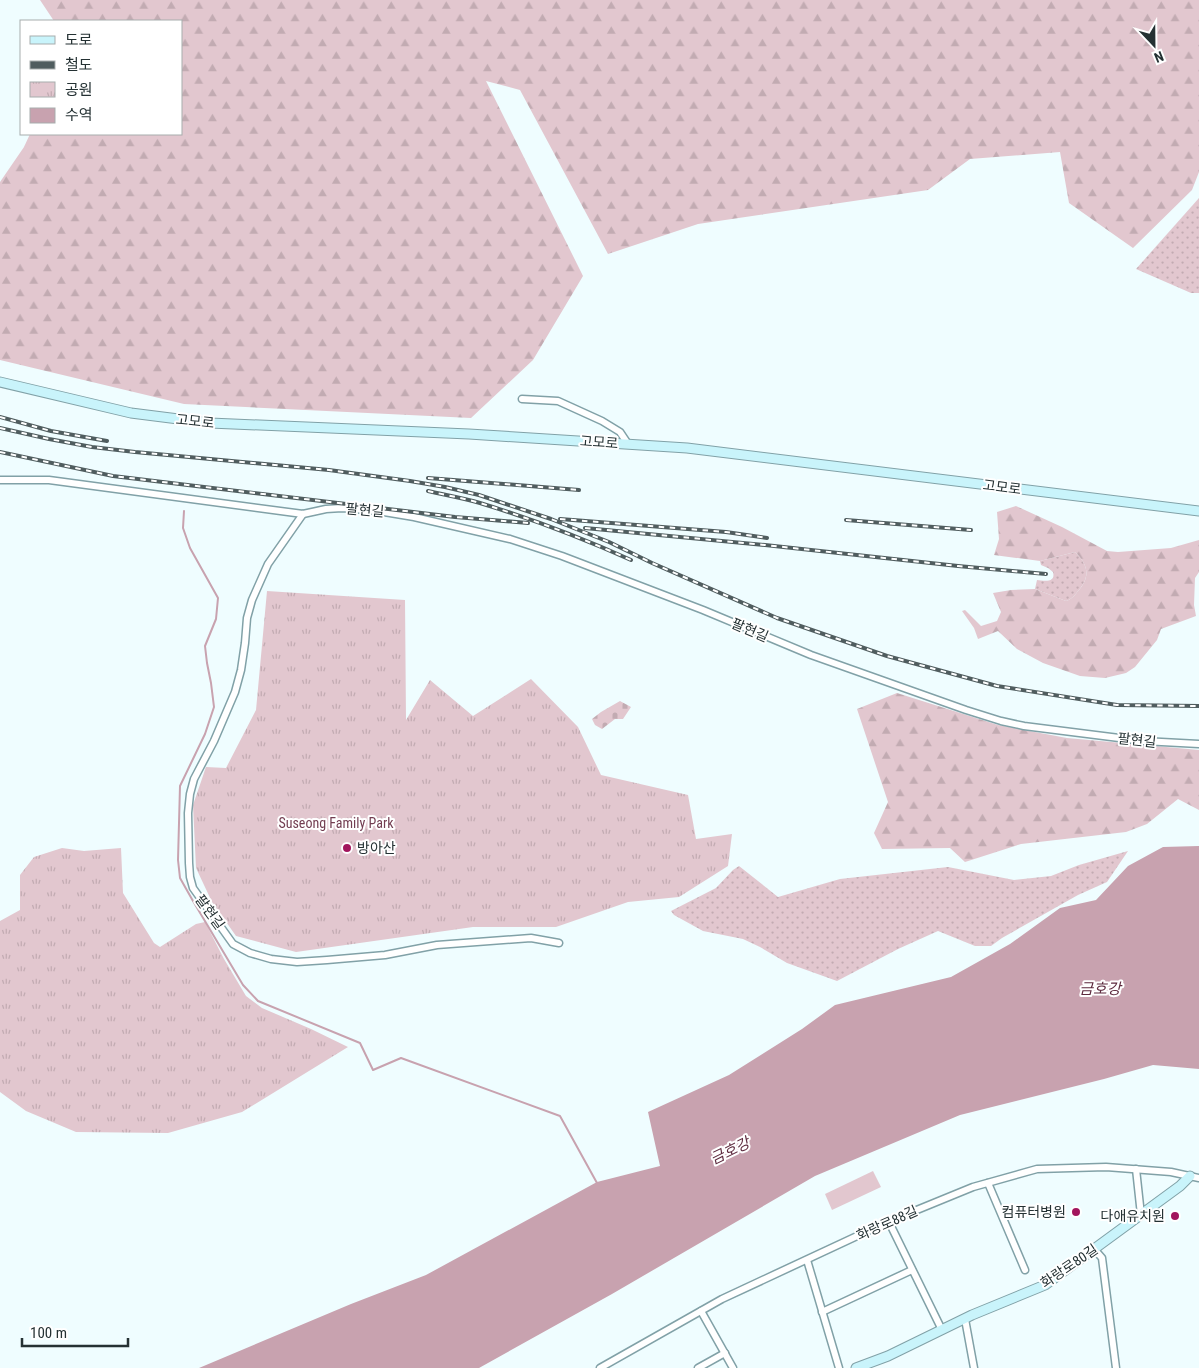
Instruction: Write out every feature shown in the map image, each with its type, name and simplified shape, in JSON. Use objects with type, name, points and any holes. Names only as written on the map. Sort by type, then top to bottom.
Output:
[{"type":"main road","name":"고모로","points":[[0,382],[131,413],[210,423],[469,434],[687,448],[1199,511]]},
{"type":"main road","name":"화랑로80길","points":[[856,1368],[888,1356],[965,1319],[1045,1285],[1195,1177]]},
{"type":"street","points":[[522,399],[558,401],[602,421],[620,432],[628,444]]},
{"type":"street","name":"팔현길","points":[[0,480],[49,480],[304,514],[326,509],[342,508],[378,511],[510,538],[571,559],[703,610],[812,655],[1001,721],[1024,726],[1143,741],[1199,744]]},
{"type":"street","name":"팔현길","points":[[304,514],[268,564],[257,588],[246,618],[245,643],[235,692],[194,779],[188,813],[189,863],[193,888],[233,944],[250,954],[271,959],[297,962],[327,960],[385,954],[437,945],[531,938],[559,943]]},
{"type":"street","name":"화랑로88길","points":[[604,1367],[722,1299],[889,1222],[973,1186],[1037,1170],[1106,1167],[1171,1172],[1195,1177]]},
{"type":"street","points":[[1136,1169],[1139,1216]]},
{"type":"street","points":[[988,1182],[1025,1270]]},
{"type":"street","points":[[889,1222],[942,1330]]},
{"type":"street","points":[[1095,1250],[1102,1258],[1116,1368]]},
{"type":"street","points":[[807,1260],[839,1368]]},
{"type":"street","points":[[822,1312],[912,1270]]},
{"type":"street","points":[[701,1311],[733,1368]]},
{"type":"street","points":[[965,1319],[974,1368]]},
{"type":"street","points":[[698,1368],[724,1353]]},
{"type":"green space","points":[[40,0],[1199,0],[1199,172],[1192,190],[1133,248],[1069,203],[1060,152],[970,159],[928,190],[698,224],[608,254],[520,90],[486,81],[583,276],[533,360],[471,418],[184,404],[0,360],[0,182],[24,147],[30,135],[182,135],[182,20],[53,20]]},
{"type":"green space","points":[[1199,198],[1199,293],[1191,293],[1136,269]]},
{"type":"green space","points":[[1016,506],[1062,527],[1107,551],[1118,552],[1171,548],[1199,540],[1199,572],[1195,578],[1194,605],[1196,616],[1161,629],[1157,640],[1135,667],[1126,673],[1105,678],[1080,676],[1043,663],[1017,649],[998,631],[978,639],[974,628],[962,611],[965,610],[981,626],[997,621],[1001,612],[993,593],[1035,589],[1066,601],[1074,595],[1085,581],[1085,566],[1075,552],[1040,561],[994,555],[999,539],[997,512]]},
{"type":"green space","points":[[1075,552],[1083,561],[1086,576],[1082,586],[1073,597],[1066,601],[1035,589],[1037,580],[1051,580],[1053,578],[1053,572],[1041,565],[1040,561]]},
{"type":"green space","name":"Suseong Family Park","points":[[267,591],[405,600],[406,720],[430,680],[473,716],[531,679],[578,727],[601,775],[688,795],[696,839],[732,834],[728,866],[679,897],[628,902],[556,927],[473,927],[296,952],[236,936],[212,902],[196,868],[193,805],[206,767],[226,768],[256,710]]},
{"type":"green space","points":[[897,693],[998,725],[1067,738],[1199,750],[1199,810],[1178,799],[1147,824],[1126,832],[1021,844],[965,862],[950,848],[882,849],[874,833],[888,802],[857,709]]},
{"type":"green space","points":[[620,701],[631,707],[623,719],[615,719],[602,729],[595,725],[592,719]]},
{"type":"green space","points":[[62,848],[84,851],[121,848],[123,893],[154,943],[160,947],[196,924],[205,922],[246,996],[262,1008],[348,1047],[242,1112],[168,1133],[76,1132],[26,1111],[0,1092],[0,921],[20,910],[20,875],[34,857]]},
{"type":"green space","points":[[1128,851],[1107,882],[1078,895],[991,946],[975,946],[938,931],[898,949],[837,981],[787,963],[743,939],[703,931],[674,915],[671,911],[716,888],[739,866],[778,897],[840,879],[948,867],[1014,880],[1051,876],[1079,865]]},
{"type":"green space","points":[[873,1171],[881,1187],[832,1210],[825,1194]]},
{"type":"water","name":"금호강","points":[[1199,846],[1199,1069],[1153,1065],[960,1115],[815,1176],[612,1294],[479,1368],[199,1368],[351,1304],[426,1275],[597,1182],[660,1166],[648,1112],[729,1075],[802,1029],[835,1005],[951,977],[1010,944],[1060,908],[1096,900],[1128,866],[1163,847]]},
{"type":"waterway","points":[[184,511],[183,528],[190,548],[218,598],[216,619],[205,646],[214,707],[205,734],[180,786],[178,860],[180,878],[243,985],[258,1001],[360,1043],[373,1070],[401,1058],[560,1116],[597,1183]]},
{"type":"railway","points":[[0,417],[51,431],[107,441]]},
{"type":"railway","points":[[0,428],[92,447],[329,470],[445,487],[479,495],[551,519],[609,542],[777,618],[887,656],[997,686],[1117,705],[1199,706]]},
{"type":"railway","points":[[0,452],[113,476],[455,517],[528,523]]},
{"type":"railway","points":[[428,478],[579,490]]},
{"type":"railway","points":[[428,491],[474,501],[519,516],[631,560]]},
{"type":"railway","points":[[560,519],[726,532],[767,538]]},
{"type":"railway","points":[[846,520],[971,530]]},
{"type":"railway","points":[[585,528],[1046,574]]},
{"type":"place","name":"방아산","points":[[347,848]]},
{"type":"place","name":"컴퓨터병원","points":[[1076,1212]]},
{"type":"place","name":"다애유치원","points":[[1175,1216]]}]
